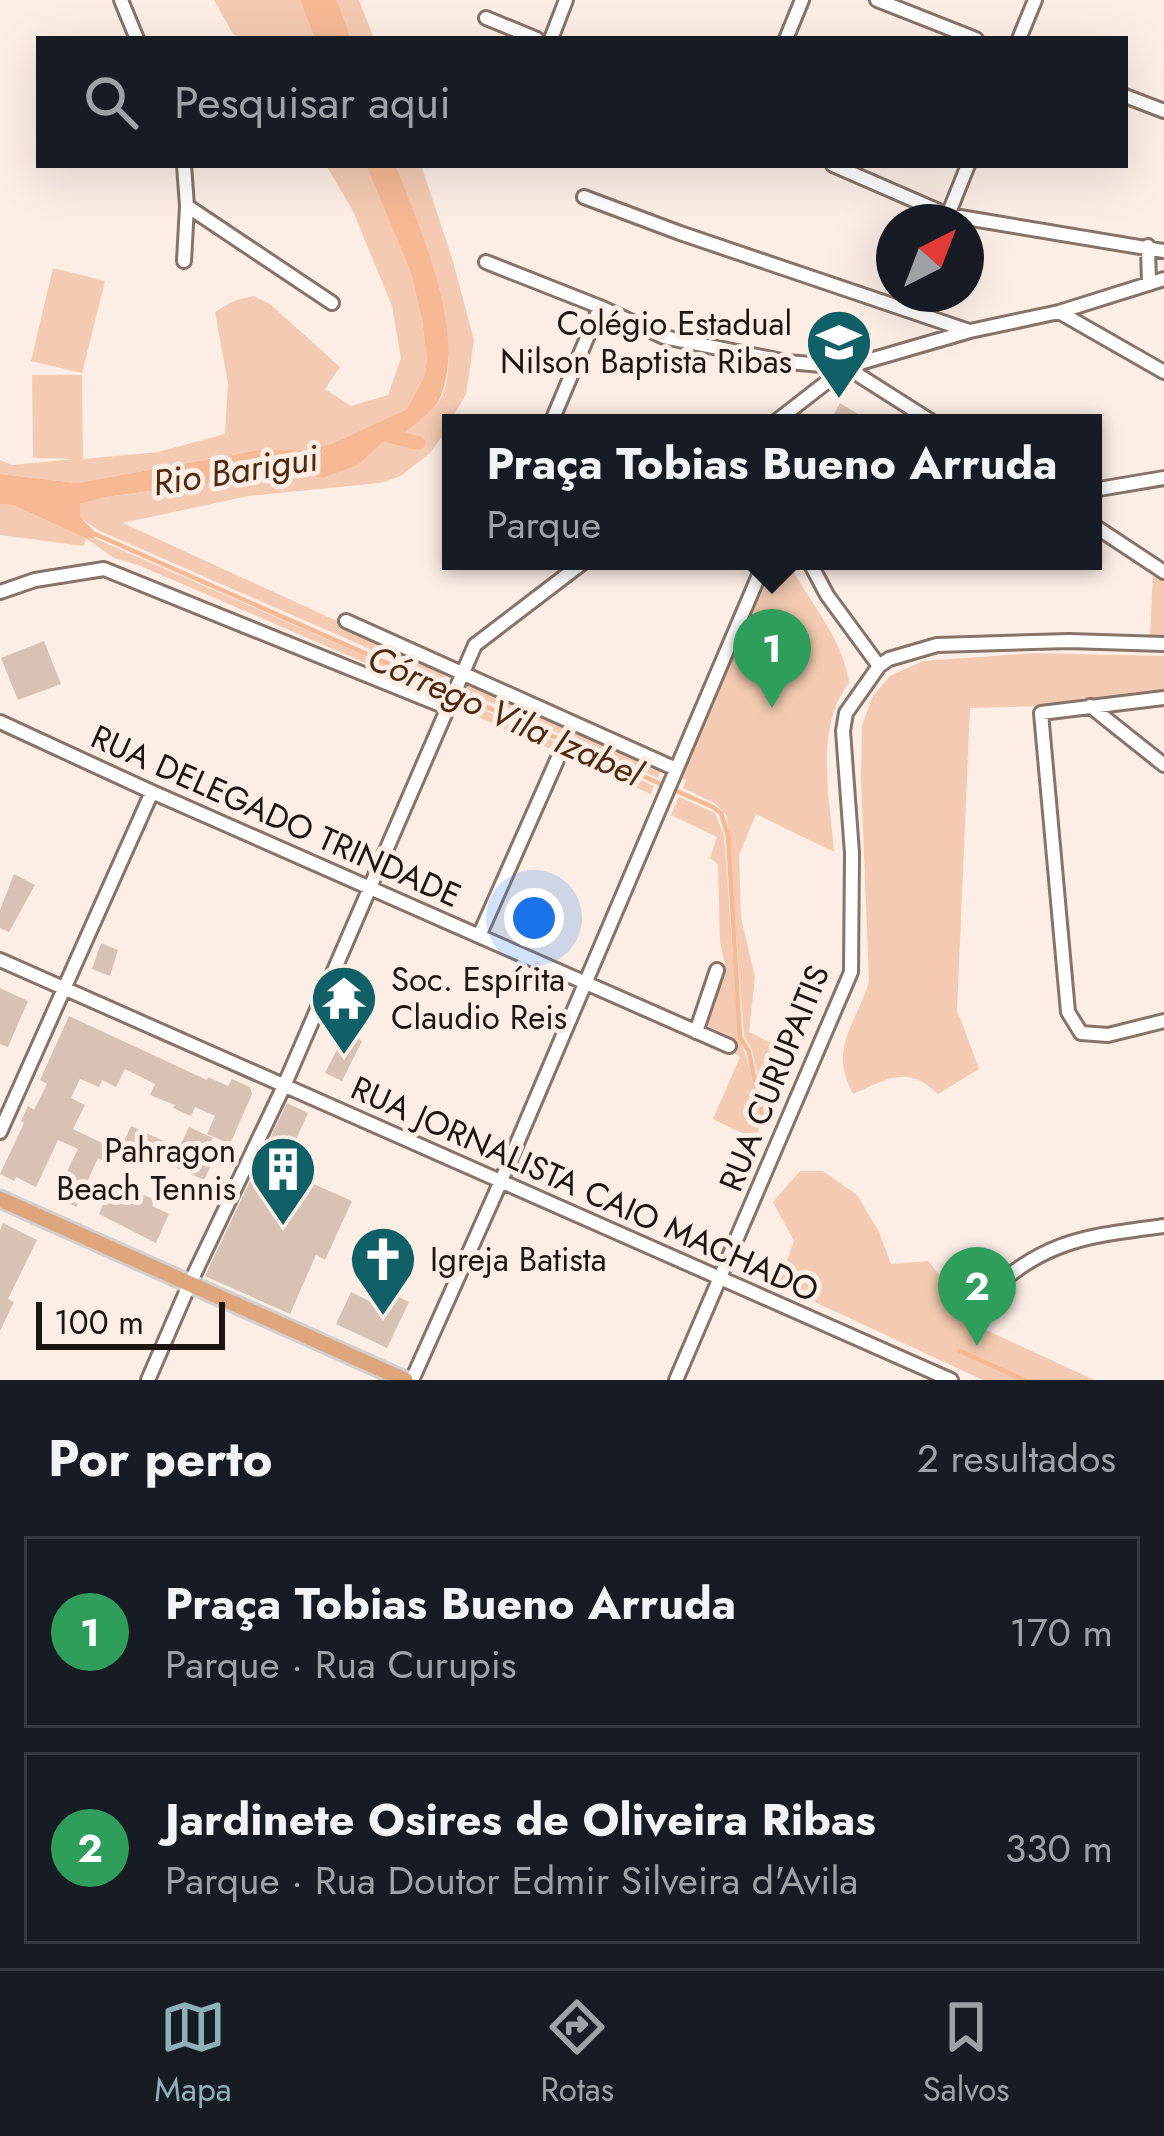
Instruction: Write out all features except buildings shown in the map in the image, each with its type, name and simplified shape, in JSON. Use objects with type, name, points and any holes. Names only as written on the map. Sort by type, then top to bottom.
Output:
[{"type":"main road","points":[[0,1199],[408,1380]]},
{"type":"street","points":[[121,0],[136,36]]},
{"type":"street","points":[[551,36],[566,0]]},
{"type":"street","points":[[787,36],[802,0]]},
{"type":"street","points":[[878,0],[968,36]]},
{"type":"street","points":[[1020,36],[1035,0]]},
{"type":"street","points":[[486,18],[530,36]]},
{"type":"street","points":[[1128,97],[1164,110]]},
{"type":"street","points":[[184,168],[184,261]]},
{"type":"street","points":[[840,168],[923,204]]},
{"type":"street","points":[[952,204],[967,168]]},
{"type":"street","points":[[584,197],[970,332]]},
{"type":"street","points":[[187,206],[332,303]]},
{"type":"street","points":[[984,221],[1164,251]]},
{"type":"street","points":[[1148,246],[1148,284]]},
{"type":"street","points":[[486,262],[664,337],[787,362],[846,367],[1059,312],[1164,278]]},
{"type":"street","points":[[555,414],[600,307]]},
{"type":"street","points":[[1059,312],[1164,372]]},
{"type":"street","points":[[786,414],[846,367]]},
{"type":"street","points":[[846,367],[920,414]]},
{"type":"street","points":[[1102,488],[1164,478]]},
{"type":"street","points":[[1102,531],[1164,572]]},
{"type":"street","points":[[0,592],[35,580],[104,569],[450,702]]},
{"type":"street","points":[[148,1380],[284,1086],[475,645],[573,570]]},
{"type":"street","points":[[408,1380],[501,1181],[761,570]]},
{"type":"street","points":[[814,570],[879,666],[937,645],[1164,644]]},
{"type":"street","points":[[346,621],[674,772]]},
{"type":"street","name":"RUA CURUPAITIS","points":[[676,1380],[851,972],[852,853],[843,731],[847,713],[879,666]]},
{"type":"street","points":[[1164,698],[1041,713],[1068,1012],[1081,1033],[1108,1035],[1164,1021]]},
{"type":"street","points":[[1089,705],[1164,765]]},
{"type":"street","name":"RUA DELEGADO TRINDADE","points":[[0,722],[729,1046]]},
{"type":"street","points":[[479,936],[557,760]]},
{"type":"street","points":[[0,1132],[152,792]]},
{"type":"street","name":"RUA JORNALISTA CAIO MACHADO","points":[[0,960],[944,1379]]},
{"type":"street","points":[[696,1032],[717,970]]},
{"type":"street","points":[[976,1304],[1024,1263],[1058,1246],[1088,1236],[1164,1226]]},
{"type":"shaded area","points":[[214,0],[300,0],[314,36],[237,36]]},
{"type":"shaded area","points":[[337,0],[359,0],[373,36],[350,36]]},
{"type":"shaded area","points":[[328,168],[367,168],[411,273],[427,360],[425,375],[407,409],[307,450],[259,450],[77,483],[0,474],[0,460],[12,465],[73,459],[33,458],[32,375],[82,375],[83,459],[158,452],[225,434],[228,383],[215,312],[254,296],[270,304],[340,367],[325,389],[351,406],[388,395],[401,358],[392,306],[353,211]]},
{"type":"shaded area","points":[[397,168],[422,168],[474,340],[466,394],[455,414],[442,414],[442,436],[430,453],[401,476],[380,483],[248,496],[123,523],[446,671],[443,681],[100,531],[80,518],[80,504],[105,497],[252,478],[323,478],[358,465],[383,442],[394,443],[436,406],[446,385],[445,323],[427,251]]},
{"type":"shaded area","points":[[53,268],[105,281],[82,373],[31,361]]},
{"type":"shaded area","points":[[0,504],[13,505],[87,539],[83,546],[0,535]]},
{"type":"shaded area","points":[[94,538],[439,688],[440,695],[114,558],[87,539]]},
{"type":"shaded area","points":[[768,570],[793,570],[833,636],[849,683],[838,701],[828,742],[834,852],[756,814],[739,855],[741,918],[755,977],[749,1032],[795,1055],[767,1114],[752,1050],[744,1036],[727,816],[716,804],[683,788],[686,780],[681,778]]},
{"type":"shaded area","points":[[1153,572],[1164,579],[1164,639],[1150,638]]},
{"type":"shaded area","points":[[1034,653],[1164,656],[1164,692],[1040,706],[970,708],[957,1010],[979,1069],[938,1094],[916,1079],[897,1077],[853,1094],[843,1063],[847,1037],[869,981],[861,778],[862,725],[873,696],[890,676],[923,661]]},
{"type":"shaded area","points":[[467,682],[661,770],[658,778],[463,690]]},
{"type":"shaded area","points":[[462,700],[654,786],[651,794],[458,708]]},
{"type":"shaded area","points":[[679,797],[715,813],[724,835],[739,1039],[758,1104],[756,1140],[713,1119],[740,1057],[734,1053],[731,1037],[704,1024],[725,966],[718,864],[710,858],[717,837],[671,815]]},
{"type":"shaded area","points":[[800,1171],[823,1171],[857,1195],[891,1264],[928,1261],[984,1329],[1094,1380],[983,1380],[778,1285],[794,1241],[773,1202]]},
{"type":"water","points":[[300,0],[337,0],[350,36],[314,36]]},
{"type":"water","name":"Rio Barigui","points":[[367,168],[397,168],[437,281],[448,343],[447,372],[437,404],[394,443],[383,442],[358,465],[323,478],[251,478],[105,497],[80,504],[80,517],[97,534],[87,539],[13,505],[0,504],[0,474],[77,483],[259,450],[307,450],[407,409],[425,375],[427,360],[411,273]]},
{"type":"waterway","points":[[382,434],[418,443]]},
{"type":"waterway","name":"Córrego Vila Izabel","points":[[95,534],[721,813],[728,836],[740,1037],[749,1052],[763,1119]]},
{"type":"waterway","name":"Córrego Vila Izabel","points":[[960,1351],[1024,1380]]},
{"type":"place","name":"Colégio Estadual Nilson Baptista Ribas","points":[[839,401]]},
{"type":"place","name":"Praça Tobias Bueno Arruda","points":[[772,708]]},
{"type":"place","name":"Soc. Espírita Claudio Reis","points":[[344,1057]]},
{"type":"place","name":"Pahragon Beach Tennis","points":[[283,1228]]},
{"type":"place","name":"Igreja Batista","points":[[383,1318]]},
{"type":"place","name":"Jardinete Osires de Oliveira Ribas","points":[[977,1346]]}]
